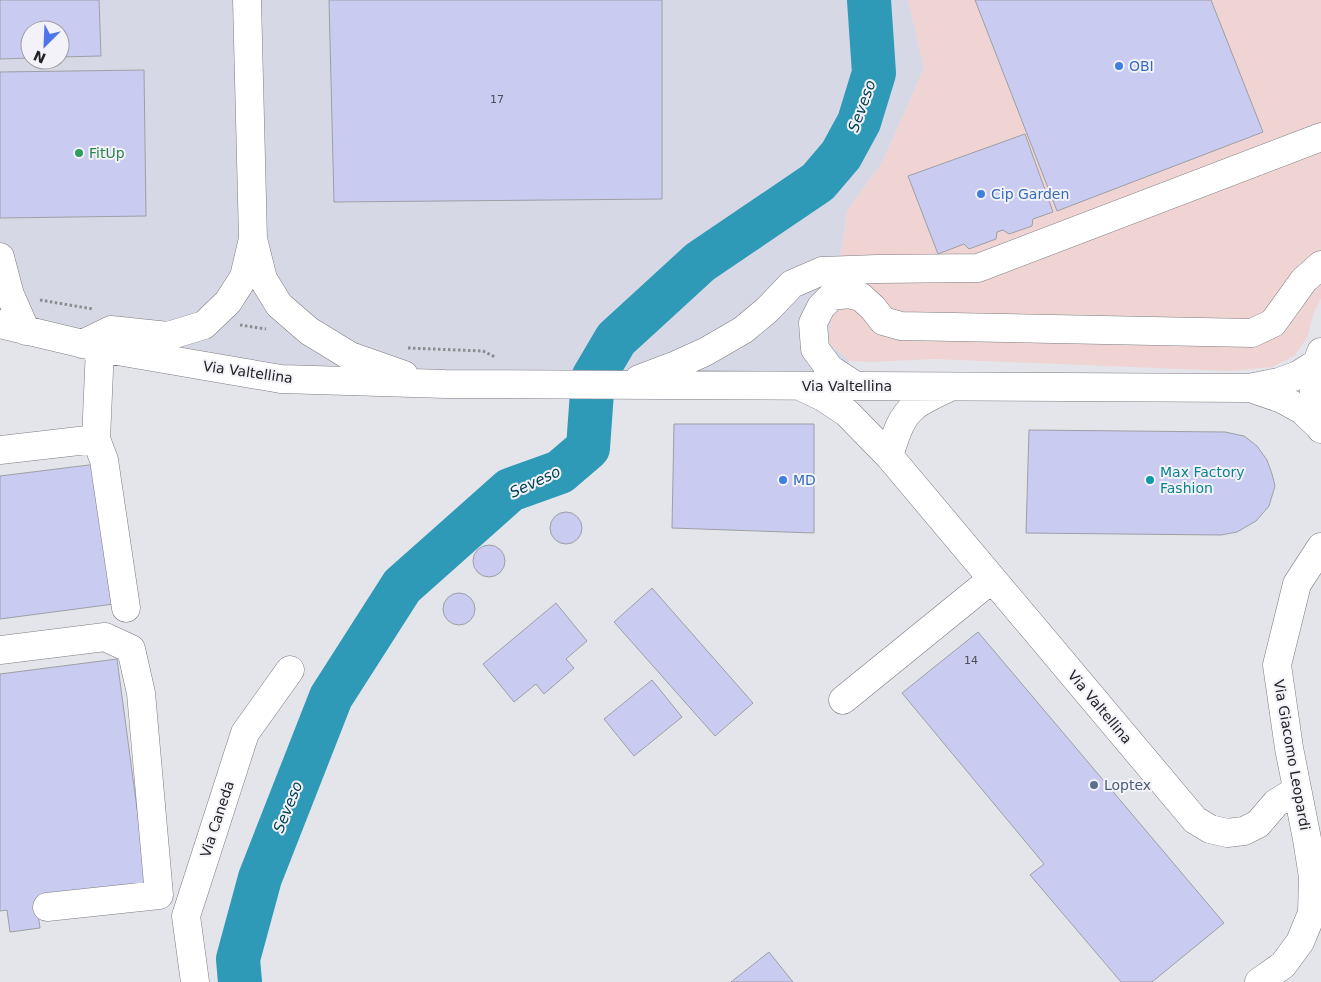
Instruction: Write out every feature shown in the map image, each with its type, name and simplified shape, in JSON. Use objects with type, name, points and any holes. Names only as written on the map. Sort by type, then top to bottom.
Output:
[{"type":"street","name":"Via Valtellina","points":[[247,0],[253,239],[263,279],[279,305],[309,331],[350,356],[397,373],[445,384]]},
{"type":"street","points":[[624,385],[705,352],[743,330],[767,310],[792,284],[822,271],[978,268],[1321,137]]},
{"type":"street","name":"Via Valtellina","points":[[91,346],[111,330],[168,336],[204,325],[228,302],[244,277],[253,239]]},
{"type":"street","points":[[0,257],[9,292],[26,331]]},
{"type":"street","points":[[856,386],[830,369],[815,349],[813,323],[822,307],[832,296],[848,294],[860,298],[873,308],[883,321],[901,326],[1252,333],[1273,323],[1304,280],[1321,265]]},
{"type":"street","name":"Via Valtellina","points":[[0,324],[91,346],[281,379],[445,384],[1249,388],[1279,382],[1298,375],[1319,357]]},
{"type":"street","points":[[91,346],[96,439],[104,460],[126,608]]},
{"type":"street","points":[[1319,357],[1313,385],[1315,405],[1321,428]]},
{"type":"street","name":"Via Valtellina","points":[[798,385],[823,397],[847,413],[889,456],[1195,820],[1210,829],[1218,831],[1244,831],[1258,824],[1276,803],[1298,790]]},
{"type":"street","points":[[889,456],[895,436],[905,415],[917,404],[950,386]]},
{"type":"street","name":"Via Valtellina","points":[[1249,388],[1282,399],[1302,410],[1321,428]]},
{"type":"street","points":[[0,450],[96,439]]},
{"type":"street","name":"Via Giacomo Leopardi","points":[[1258,982],[1283,965],[1300,942],[1312,913],[1313,877],[1289,748],[1277,665],[1297,584],[1321,547]]},
{"type":"street","points":[[843,700],[992,580]]},
{"type":"street","points":[[0,650],[105,637],[131,649],[141,693],[159,895],[47,907]]},
{"type":"street","name":"Via Caneda","points":[[195,982],[186,916],[245,733],[290,670]]},
{"type":"path","points":[[238,325],[266,329]]},
{"type":"path","points":[[402,348],[483,351],[500,359]]},
{"type":"shaded area","points":[[0,0],[908,0],[924,68],[883,161],[847,211],[828,342],[849,361],[848,371],[451,376],[266,368],[0,317]]},
{"type":"shaded area","points":[[908,0],[1321,0],[1321,298],[1313,315],[1308,336],[1295,355],[1273,367],[1230,371],[934,359],[872,362],[849,361],[828,342],[847,211],[883,161],[924,68]]},
{"type":"building","points":[[0,0],[99,0],[101,56],[70,57],[70,20],[20,20],[20,58],[0,59]]},
{"type":"building","points":[[329,0],[662,0],[662,199],[334,202]]},
{"type":"building","name":"OBI","points":[[975,0],[1211,0],[1263,132],[1057,211]]},
{"type":"building","points":[[144,70],[146,216],[0,218],[0,72]]},
{"type":"building","name":"Cip Garden","points":[[1025,134],[1053,212],[1033,219],[1032,226],[1009,234],[1003,230],[997,232],[996,239],[969,249],[964,244],[938,254],[908,176]]},
{"type":"building","points":[[674,424],[814,424],[814,533],[672,528]]},
{"type":"building","name":"Max Factory Fashion","points":[[1029,430],[1225,432],[1244,436],[1257,446],[1267,460],[1275,486],[1269,506],[1256,521],[1237,532],[1221,535],[1026,533]]},
{"type":"building","points":[[97,464],[114,604],[0,619],[0,476]]},
{"type":"building","points":[[566,512],[572,513],[577,517],[581,522],[581,534],[577,539],[572,543],[566,544],[560,543],[555,539],[551,534],[550,528],[551,522],[555,517],[560,513]]},
{"type":"building","points":[[489,545],[495,546],[500,550],[504,555],[504,567],[500,572],[495,576],[489,577],[483,576],[478,572],[474,567],[473,561],[474,555],[478,550],[483,546]]},
{"type":"building","points":[[652,588],[753,703],[715,736],[614,622]]},
{"type":"building","points":[[459,593],[465,594],[470,598],[474,603],[474,615],[470,620],[465,624],[459,625],[453,624],[448,620],[444,615],[443,609],[444,603],[448,598],[453,594]]},
{"type":"building","points":[[556,603],[587,641],[566,659],[574,668],[544,694],[536,684],[514,702],[483,664]]},
{"type":"building","points":[[978,632],[1224,923],[1152,982],[1121,982],[1030,875],[1044,864],[902,693]]},
{"type":"building","points":[[117,659],[148,891],[37,906],[40,928],[10,932],[7,910],[0,911],[0,674]]},
{"type":"building","points":[[652,680],[682,717],[634,756],[604,719]]},
{"type":"building","points":[[769,952],[793,982],[731,982]]},
{"type":"waterway","name":"Seveso","points":[[240,982],[238,959],[260,878],[331,697],[402,586],[510,490],[560,472],[588,448],[593,378],[616,339],[700,262],[818,182],[841,155],[859,122],[874,73],[869,0]]},
{"type":"place","name":"OBI","points":[[1119,66]]},
{"type":"place","name":"FitUp","points":[[79,153]]},
{"type":"place","name":"Cip Garden","points":[[981,194]]},
{"type":"place","name":"MD","points":[[783,480]]},
{"type":"place","name":"Max Factory Fashion","points":[[1150,480]]},
{"type":"place","name":"Loptex","points":[[1094,785]]}]
